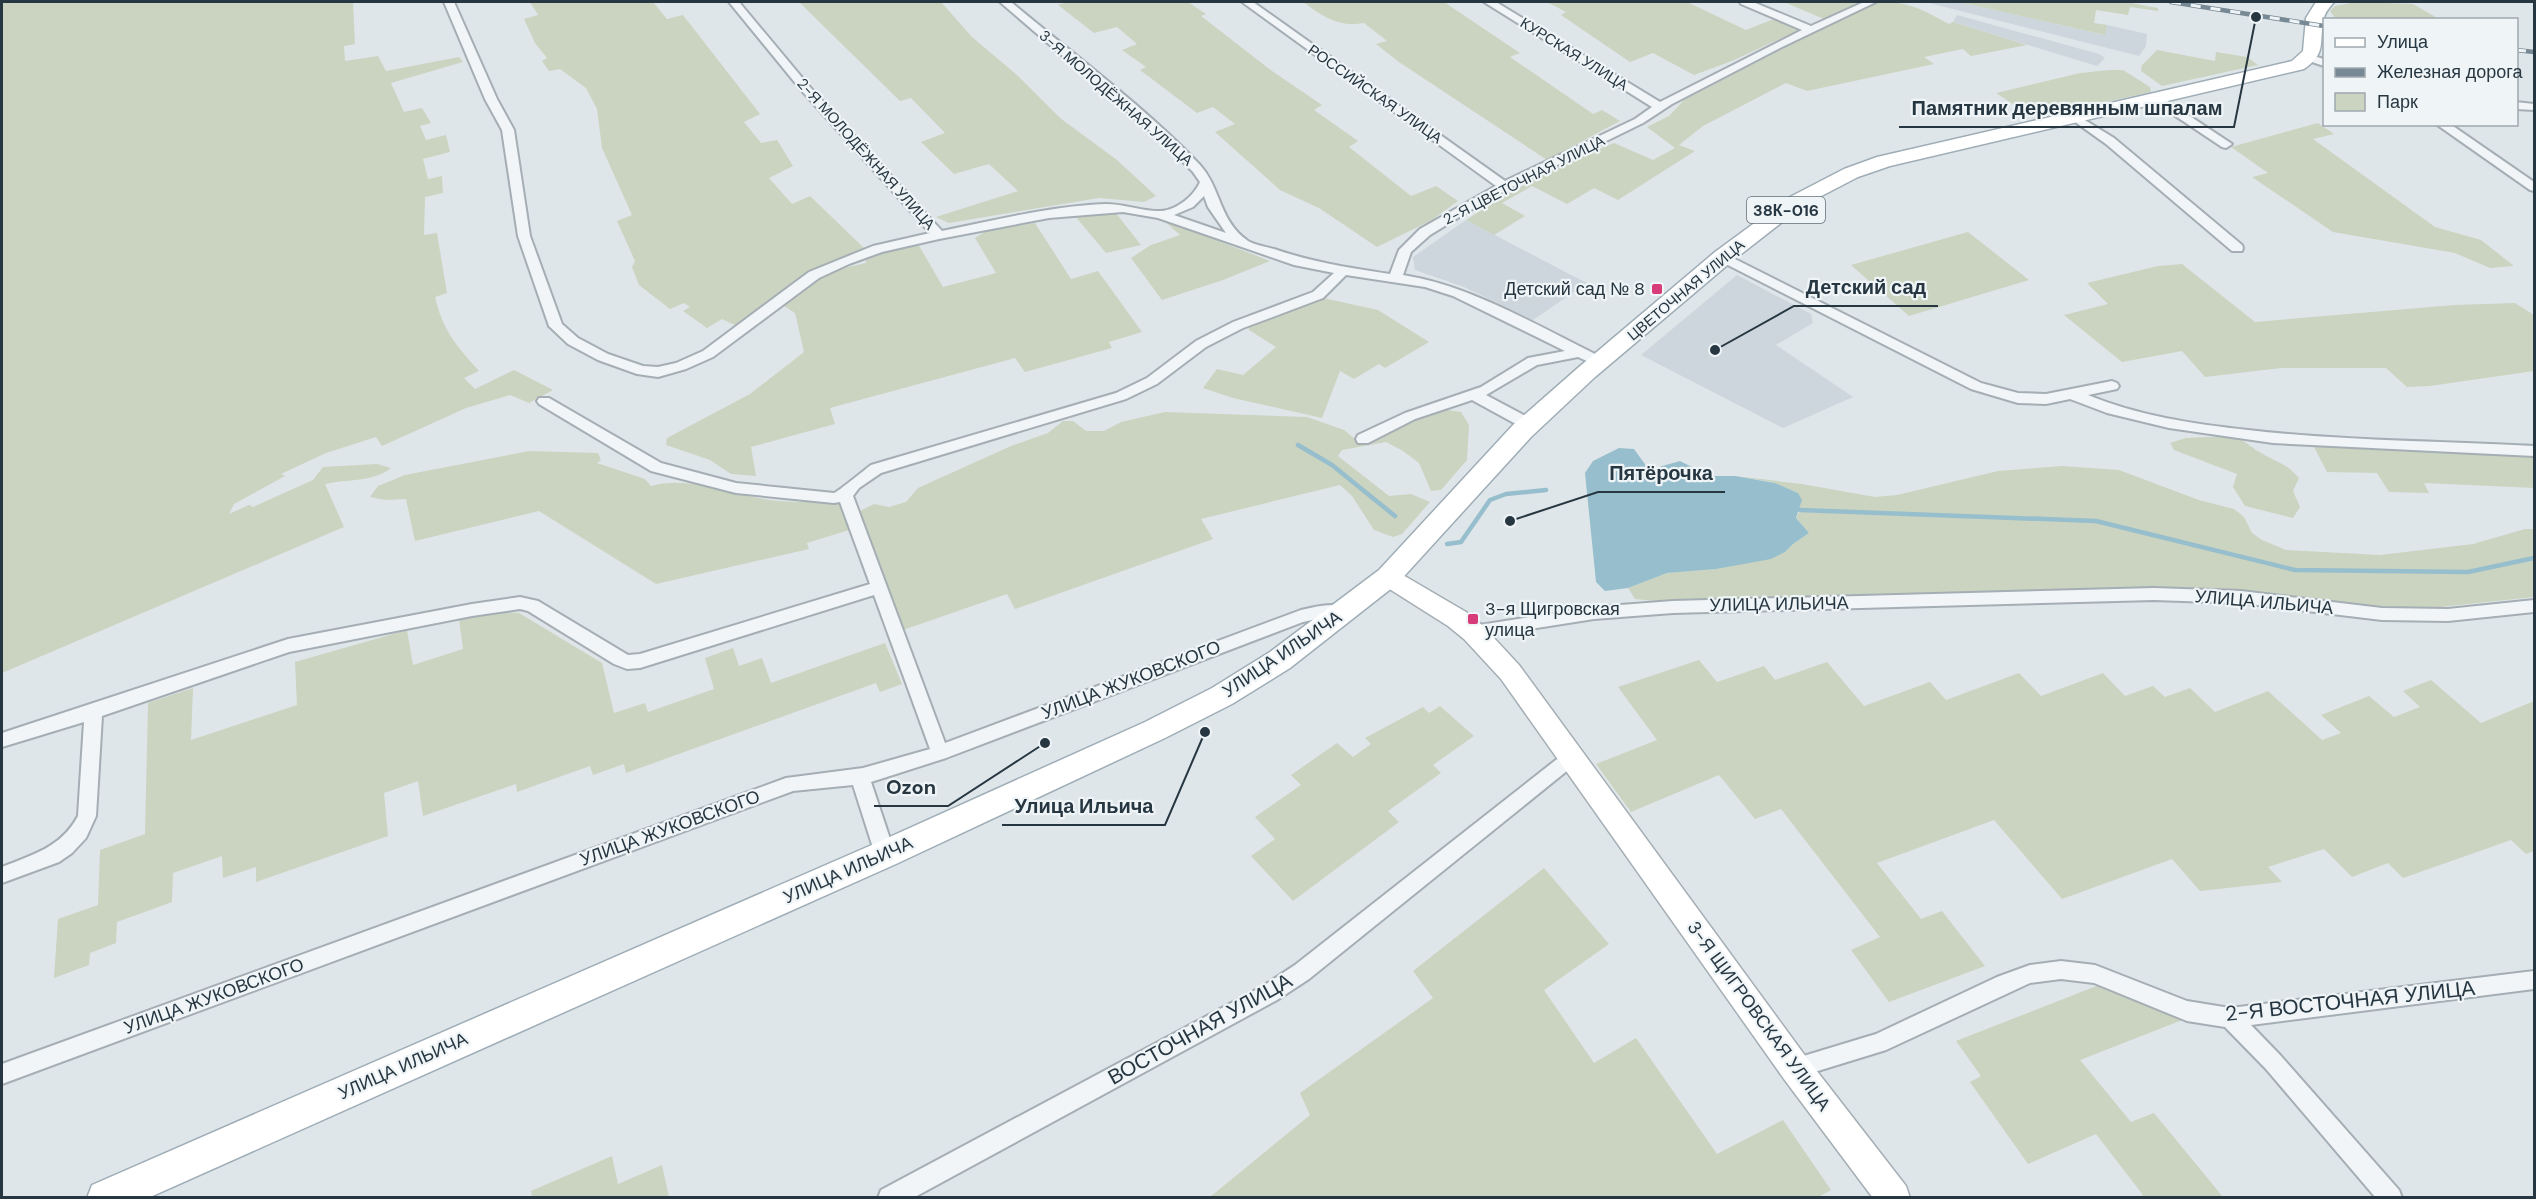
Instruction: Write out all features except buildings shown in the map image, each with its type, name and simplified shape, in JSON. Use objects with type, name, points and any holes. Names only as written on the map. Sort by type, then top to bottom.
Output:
[{"type":"main road","name":"ЦВЕТОЧНАЯ УЛИЦА","points":[[1388,577],[1591,357],[1797,201],[1851,173],[1921,152],[2282,70],[2317,60],[2314,19],[2316,10],[2325,2]]},
{"type":"main road","name":"УЛИЦА ИЛЬИЧА","points":[[105,1197],[885,854],[1155,730],[1212,701],[1280,660],[1346,612],[1388,577]]},
{"type":"street","points":[[449,2],[508,130],[524,236],[556,326],[573,340],[603,357],[642,370],[658,372],[681,366],[708,354],[814,275],[878,249],[939,235]]},
{"type":"street","name":"2-Я МОЛОДЁЖНАЯ УЛИЦА","points":[[734,2],[805,88],[939,235],[1086,210],[1123,208],[1161,215],[1299,262],[1395,278]]},
{"type":"street","name":"3-Я МОЛОДЁЖНАЯ УЛИЦА","points":[[1005,2],[1167,138],[1198,170],[1206,182],[1202,195],[1182,209],[1161,215]]},
{"type":"street","name":"РОССИЙСКАЯ УЛИЦА","points":[[1246,2],[1504,186]]},
{"type":"street","name":"КУРСКАЯ УЛИЦА","points":[[1489,2],[1660,107]]},
{"type":"street","points":[[1745,2],[1810,29]]},
{"type":"street","name":"2-Я ЦВЕТОЧНАЯ УЛИЦА","points":[[1395,278],[1405,250],[1425,232],[1504,186],[1639,121],[1660,107],[1810,29],[1871,2]]},
{"type":"street","points":[[2157,99],[2226,144]]},
{"type":"street","points":[[2518,105],[2535,106]]},
{"type":"street","points":[[2075,117],[2110,141],[2237,248]]},
{"type":"street","points":[[2444,126],[2535,188]]},
{"type":"street","points":[[1206,182],[1214,207],[1228,228],[1250,247]]},
{"type":"street","points":[[1723,257],[1976,386],[2018,398],[2046,399],[2112,386]]},
{"type":"street","points":[[544,401],[656,467],[736,488],[834,498],[845,495],[854,484],[876,468],[983,438],[1038,419],[1090,407],[1121,396],[1152,381],[1201,344],[1238,325],[1318,295],[1329,287],[1343,271]]},
{"type":"street","points":[[1395,278],[1427,283],[1458,293],[1591,357]]},
{"type":"street","points":[[1363,439],[1410,416],[1486,390],[1533,361],[1591,357]]},
{"type":"street","points":[[2071,394],[2117,411],[2166,422],[2265,437],[2535,451]]},
{"type":"street","points":[[1474,395],[1530,425]]},
{"type":"street","points":[[845,495],[877,588],[940,753]]},
{"type":"street","points":[[1388,577],[1457,619],[1473,632]]},
{"type":"street","points":[[2,740],[93,712],[288,646],[472,610],[520,603],[532,605],[627,662],[640,661],[877,588]]},
{"type":"street","name":"УЛИЦА ИЛЬИЧА","points":[[1473,632],[1594,613],[1673,607],[2154,594],[2252,598],[2382,614],[2448,615],[2535,606]]},
{"type":"street","name":"УЛИЦА ЖУКОВСКОГО","points":[[2,1074],[792,783],[820,778],[860,777],[886,771],[940,753],[1301,616],[1325,611],[1346,612]]},
{"type":"street","name":"3-Я ЩИГРОВСКАЯ УЛИЦА","points":[[1473,632],[1510,672],[1795,1068],[1894,1197]]},
{"type":"street","points":[[2,875],[52,856],[80,832],[87,816],[93,712]]},
{"type":"street","name":"ВОСТОЧНАЯ УЛИЦА","points":[[889,1197],[1270,993],[1302,972],[1572,757]]},
{"type":"street","points":[[860,777],[885,854]]},
{"type":"street","name":"2-Я ВОСТОЧНАЯ УЛИЦА","points":[[1795,1068],[1879,1043],[2030,974],[2061,970],[2095,974],[2187,1011],[2230,1018],[2535,980]]},
{"type":"street","points":[[2230,1018],[2273,1062],[2391,1197]]},
{"type":"shaded area","points":[[1925,2],[1959,2],[2104,35],[2107,25],[2147,34],[2146,46],[2139,56]]},
{"type":"shaded area","points":[[1957,15],[2099,54],[2105,58],[2097,66],[1953,22]]},
{"type":"shaded area","points":[[1466,220],[1587,283],[1533,320],[1464,287],[1415,270],[1413,257]]},
{"type":"shaded area","points":[[1737,275],[1811,314],[1813,323],[1776,345],[1853,397],[1783,428],[1641,355]]},
{"type":"green space","points":[[2,2],[353,2],[355,44],[344,46],[345,61],[378,56],[386,71],[459,57],[463,62],[391,83],[404,112],[422,108],[431,123],[420,126],[426,140],[446,135],[450,152],[423,159],[428,179],[442,176],[443,193],[425,197],[424,235],[437,233],[447,293],[435,297],[438,309],[451,337],[479,371],[464,378],[475,389],[514,370],[553,390],[529,403],[510,395],[466,408],[382,446],[376,437],[326,453],[281,474],[285,476],[234,504],[229,514],[249,505],[253,507],[313,480],[323,467],[377,464],[391,468],[377,476],[325,484],[344,527],[2,673]]},
{"type":"green space","points":[[530,2],[653,2],[667,19],[683,15],[760,114],[744,122],[761,143],[777,140],[793,166],[769,178],[792,204],[810,196],[865,249],[797,281],[737,326],[722,319],[707,328],[683,311],[690,307],[684,303],[670,309],[639,285],[632,267],[635,261],[617,221],[632,215],[602,148],[597,109],[586,88],[560,69],[549,71],[542,61],[547,58],[535,43],[524,19],[538,15]]},
{"type":"green space","points":[[799,2],[941,2],[972,37],[1017,75],[1060,118],[1117,160],[1156,196],[1144,202],[1099,198],[949,223],[936,217],[1018,191],[989,164],[954,174],[921,142],[945,133],[911,98],[900,101]]},
{"type":"green space","points":[[1067,2],[1188,2],[1206,14],[1201,16],[1272,71],[1322,105],[1314,110],[1358,141],[1349,147],[1411,196],[1436,186],[1458,201],[1432,220],[1377,247],[1319,208],[1280,190],[1215,132],[1235,124],[1213,107],[1197,113],[1140,70],[1146,67],[1122,50],[1137,44],[1117,27],[1094,33],[1058,5]]},
{"type":"green space","points":[[1303,2],[1444,2],[1520,53],[1510,57],[1593,114],[1602,110],[1620,121],[1547,160],[1399,62],[1376,44],[1387,41],[1364,23],[1347,24],[1331,20]]},
{"type":"green space","points":[[1547,2],[1687,2],[1746,30],[1774,19],[1799,30],[1732,61],[1694,75],[1653,53],[1630,62],[1561,15],[1566,12]]},
{"type":"green space","points":[[1784,2],[1862,2],[1824,19]]},
{"type":"green space","points":[[1879,2],[1907,5],[1949,24],[1953,22],[2027,45],[1971,56],[1963,49],[1924,57],[1934,64],[1807,91],[1786,83],[1703,126],[1679,145],[1695,151],[1618,200],[1594,188],[1567,204],[1532,186],[1502,203],[1525,216],[1494,235],[1466,220],[1538,178],[1614,143],[1653,160],[1675,148],[1647,127],[1669,116],[1684,100],[1828,25]]},
{"type":"green space","points":[[1959,2],[2126,2],[2158,8],[2158,11],[2130,7],[2128,15],[2096,10],[2094,23],[2107,25],[2105,35]]},
{"type":"green space","points":[[2357,2],[2413,4],[2437,18],[2335,18],[2330,11],[2335,6]]},
{"type":"green space","points":[[2157,50],[2215,61],[2216,52],[2247,57],[2258,65],[2162,86],[2141,71],[2142,65]]},
{"type":"green space","points":[[2123,70],[2150,87],[2151,92],[2042,116],[2019,108],[1996,93],[2080,73]]},
{"type":"green space","points":[[2318,123],[2334,134],[2313,139],[2435,227],[2481,240],[2514,266],[2490,268],[2455,253],[2333,232],[2252,177],[2268,173],[2231,147]]},
{"type":"green space","points":[[1115,212],[1141,245],[1106,253],[1075,216]]},
{"type":"green space","points":[[1162,219],[1270,261],[1223,280],[1162,300],[1131,258],[1151,245],[1180,235]]},
{"type":"green space","points":[[1035,223],[1071,279],[1098,271],[1142,332],[1109,342],[1112,348],[1025,372],[1015,358],[830,408],[835,424],[751,447],[756,476],[731,474],[710,460],[666,445],[667,438],[750,394],[804,352],[795,313],[781,304],[830,271],[866,263],[866,256],[918,244],[943,287],[996,273],[975,238],[986,231]]},
{"type":"green space","points":[[1968,232],[2029,280],[1909,316],[1851,265]]},
{"type":"green space","points":[[2182,264],[2255,322],[2454,305],[2515,303],[2534,315],[2534,371],[2430,386],[2407,387],[2386,368],[2281,368],[2205,377],[2182,351],[2122,362],[2064,315],[2108,304],[2087,283],[2158,266]]},
{"type":"green space","points":[[1323,298],[1378,310],[1429,342],[1385,368],[1379,364],[1354,379],[1340,371],[1322,418],[1233,398],[1203,388],[1217,369],[1243,375],[1276,347],[1249,330],[1248,325]]},
{"type":"green space","points":[[1441,409],[1461,412],[1469,425],[1467,460],[1441,490],[1431,491],[1419,463],[1386,442],[1342,450],[1338,456],[1389,496],[1411,494],[1430,502],[1402,534],[1393,537],[1374,530],[1352,496],[1340,485],[1201,519],[1213,539],[1015,609],[1007,594],[900,631],[860,511],[874,504],[889,507],[906,502],[918,488],[1011,446],[1048,433],[1063,421],[1073,421],[1086,431],[1104,431],[1121,422],[1165,412],[1307,417],[1344,430],[1357,441],[1376,439]]},
{"type":"green space","points":[[2228,436],[2244,442],[2282,464],[2299,478],[2293,491],[2300,507],[2293,518],[2245,506],[2233,487],[2237,474],[2174,450],[2170,443],[2186,438]]},
{"type":"green space","points":[[2314,447],[2458,447],[2534,453],[2534,488],[2424,483],[2429,493],[2389,492],[2377,473],[2327,472]]},
{"type":"green space","points":[[529,451],[598,453],[601,460],[597,463],[645,479],[651,486],[665,483],[695,484],[770,500],[840,504],[849,530],[807,543],[809,549],[656,584],[539,511],[415,541],[406,499],[385,500],[370,497],[378,486],[405,475]]},
{"type":"green space","points":[[2062,466],[2119,470],[2199,500],[2234,509],[2244,517],[2252,533],[2286,550],[2380,555],[2473,544],[2525,529],[2534,529],[2534,597],[2421,609],[2364,608],[2232,591],[2152,588],[1656,601],[1635,599],[1628,588],[1667,573],[1716,569],[1785,552],[1809,533],[1796,518],[1800,510],[1798,493],[1772,482],[1735,476],[1802,484],[1875,497],[1897,495],[1998,471]]},
{"type":"green space","points":[[503,612],[519,613],[602,663],[614,713],[645,703],[648,712],[714,689],[705,658],[733,648],[739,666],[762,658],[771,683],[885,643],[902,684],[880,692],[876,683],[626,773],[624,764],[593,775],[590,766],[517,792],[516,784],[423,816],[418,781],[384,793],[388,836],[256,882],[256,867],[223,878],[222,856],[173,873],[172,902],[117,922],[116,943],[90,953],[89,965],[54,978],[58,919],[98,905],[100,850],[145,834],[148,703],[193,688],[191,740],[297,705],[295,662],[407,630],[413,665],[463,649],[459,619]]},
{"type":"green space","points":[[1699,660],[1717,682],[1764,666],[1775,680],[1827,662],[1864,706],[1930,682],[1946,700],[2019,673],[2041,696],[2103,673],[2125,696],[2153,686],[2165,697],[2190,688],[2215,712],[2268,691],[2322,740],[2341,733],[2321,715],[2369,696],[2394,717],[2420,707],[2403,691],[2431,680],[2481,723],[2534,701],[2534,851],[2526,854],[2511,840],[2403,878],[2388,863],[2352,877],[2324,849],[2268,867],[2282,882],[2200,891],[2172,859],[2062,899],[1994,820],[1877,863],[1921,919],[1942,911],[1985,966],[1889,1002],[1851,950],[1880,937],[1781,809],[1755,819],[1719,775],[1631,812],[1596,764],[1657,740],[1618,687]]},
{"type":"green space","points":[[1440,706],[1474,736],[1433,765],[1441,773],[1388,811],[1399,822],[1293,901],[1251,856],[1275,839],[1255,817],[1301,785],[1291,775],[1337,743],[1353,757],[1371,744],[1365,738],[1423,707],[1429,713]]},
{"type":"green space","points":[[1544,868],[1609,944],[1544,990],[1594,1063],[1636,1038],[1717,1154],[1783,1120],[1831,1190],[1817,1198],[1210,1197],[1310,1115],[1300,1093],[1433,998],[1413,971]]},
{"type":"green space","points":[[2099,985],[2185,1019],[2080,1060],[2131,1122],[2154,1113],[2223,1197],[2139,1197],[2143,1195],[2096,1134],[2028,1164],[1970,1082],[1981,1076],[1956,1041]]},
{"type":"green space","points":[[612,1156],[618,1184],[662,1165],[669,1197],[532,1197],[531,1191]]},
{"type":"water","points":[[1619,448],[1634,449],[1647,467],[1655,468],[1680,461],[1710,476],[1735,476],[1775,483],[1798,493],[1802,500],[1796,518],[1809,533],[1785,552],[1771,559],[1716,569],[1667,573],[1628,588],[1605,591],[1596,582],[1585,473],[1593,461]]},
{"type":"waterway","points":[[1298,445],[1332,465],[1395,516]]},
{"type":"waterway","points":[[1447,544],[1461,542],[1490,500],[1506,494],[1546,490]]},
{"type":"waterway","points":[[1800,510],[2096,521],[2295,570],[2468,572],[2534,558]]},
{"type":"railway","points":[[2171,2],[2323,26]]},
{"type":"railway","points":[[2518,50],[2534,52]]},
{"type":"place","name":"Памятник деревянным шпалам","points":[[2256,17]]},
{"type":"place","name":"Детский сад № 8","points":[[1657,289]]},
{"type":"place","name":"Детский сад","points":[[1715,350]]},
{"type":"place","name":"Пятёрочка","points":[[1510,521]]},
{"type":"place","name":"3-я Щигровская улица","points":[[1473,619]]},
{"type":"place","name":"Улица Ильича","points":[[1205,732]]},
{"type":"place","name":"Ozon","points":[[1045,743]]}]
